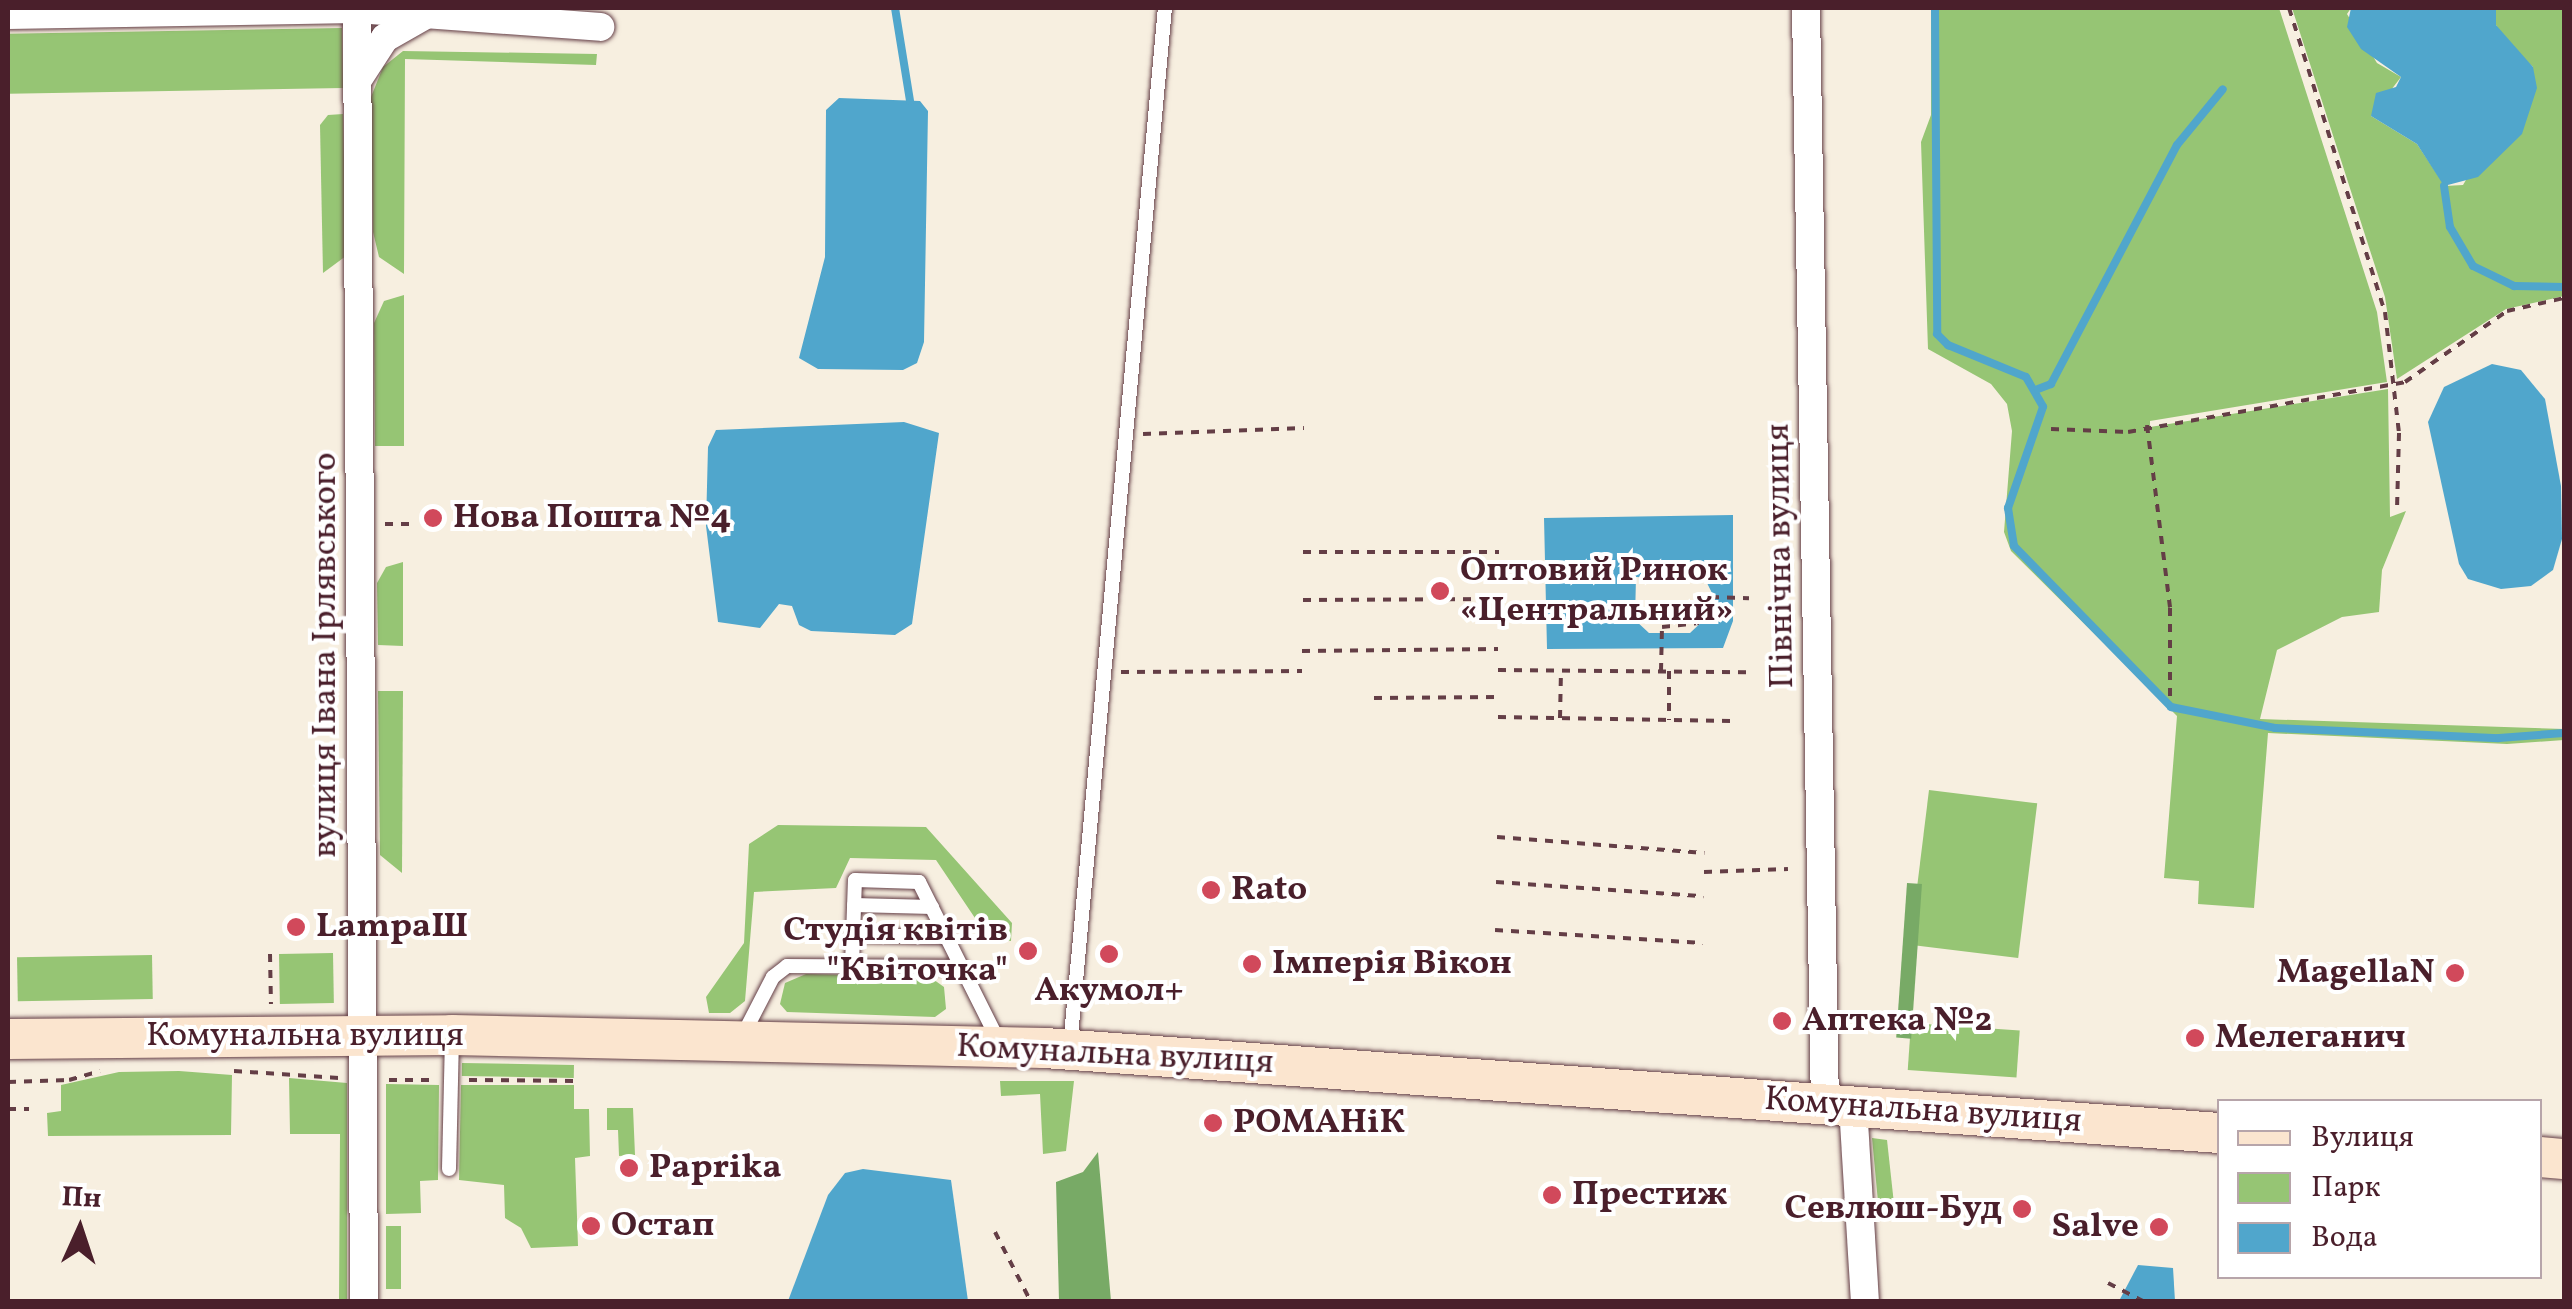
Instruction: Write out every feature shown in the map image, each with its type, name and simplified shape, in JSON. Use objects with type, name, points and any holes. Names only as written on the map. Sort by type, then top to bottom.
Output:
[{"type":"main road","name":"Комунальна вулиця","points":[[8,1038],[364,1034],[1002,1047],[2217,1134]]},
{"type":"street","name":"Північна вулиця","points":[[1806,8],[1839,1105],[1865,1302]]},
{"type":"street","points":[[8,15],[356,9],[600,28]]},
{"type":"street","name":"вулиця Івана Ірлявського","points":[[356,9],[364,523],[364,1302]]},
{"type":"street","points":[[358,80],[385,38],[428,14]]},
{"type":"lane","points":[[1070,1050],[1166,8]]},
{"type":"lane","points":[[852,965],[854,905],[860,878],[916,881],[1002,1047]]},
{"type":"lane","points":[[854,905],[932,907]]},
{"type":"lane","points":[[853,935],[947,937]]},
{"type":"lane","points":[[741,1040],[781,968],[962,967]]},
{"type":"lane","points":[[449,1169],[452,1035]]},
{"type":"path","points":[[2289,8],[2380,294],[2394,384],[2397,508]]},
{"type":"path","points":[[2051,428],[2128,432],[2394,384],[2508,311],[2564,298]]},
{"type":"path","points":[[2148,426],[2170,608],[2170,698]]},
{"type":"path","points":[[1128,434],[1304,428]]},
{"type":"path","points":[[364,523],[416,524]]},
{"type":"path","points":[[1303,552],[1498,552]]},
{"type":"path","points":[[1661,671],[1662,627],[1699,623],[1711,598],[1749,598]]},
{"type":"path","points":[[1303,600],[1498,599]]},
{"type":"path","points":[[1302,650],[1498,648]]},
{"type":"path","points":[[1498,670],[1747,672]]},
{"type":"path","points":[[1560,718],[1561,670]]},
{"type":"path","points":[[1106,672],[1302,671]]},
{"type":"path","points":[[1669,671],[1669,720]]},
{"type":"path","points":[[1374,698],[1498,698]]},
{"type":"path","points":[[1498,717],[1731,721]]},
{"type":"path","points":[[1496,837],[1704,854]]},
{"type":"path","points":[[1704,872],[1788,869]]},
{"type":"path","points":[[1496,882],[1704,896]]},
{"type":"path","points":[[1495,930],[1704,943]]},
{"type":"path","points":[[270,954],[271,1005]]},
{"type":"path","points":[[8,1082],[69,1080],[116,1068]]},
{"type":"path","points":[[217,1070],[364,1080],[574,1080]]},
{"type":"path","points":[[8,1109],[29,1109]]},
{"type":"path","points":[[996,1232],[1031,1302]]},
{"type":"path","points":[[2108,1283],[2145,1302]]},
{"type":"green space","points":[[1931,8],[2279,8],[2377,312],[2387,382],[2150,421],[2150,427],[2388,389],[2390,517],[2406,511],[2382,570],[2379,612],[2342,617],[2277,650],[2260,719],[2564,729],[2564,740],[2507,744],[2268,733],[2254,908],[2198,904],[2199,881],[2164,878],[2177,716],[2011,551],[2004,532],[2012,431],[2007,404],[1991,384],[1928,349],[1921,142],[1931,115]]},
{"type":"green space","points":[[2292,8],[2351,8],[2347,14],[2377,63],[2401,77],[2371,116],[2417,144],[2445,186],[2463,185],[2533,67],[2507,43],[2496,25],[2496,8],[2564,8],[2564,296],[2506,309],[2397,379],[2385,297]]},
{"type":"green space","points":[[342,28],[343,88],[9,94],[8,34]]},
{"type":"green space","points":[[403,51],[597,54],[596,65],[405,59],[404,274],[379,257],[373,232],[371,97],[383,67]]},
{"type":"green space","points":[[343,114],[346,256],[323,273],[320,125],[328,115]]},
{"type":"green space","points":[[404,295],[404,446],[375,446],[374,323],[384,301]]},
{"type":"green space","points":[[403,562],[403,646],[378,645],[377,583],[386,567]]},
{"type":"green space","points":[[378,691],[403,691],[402,873],[380,855]]},
{"type":"green space","points":[[1929,790],[2037,803],[2018,958],[1910,945]]},
{"type":"green space","points":[[778,825],[926,827],[1012,923],[1011,941],[982,939],[981,927],[936,860],[850,858],[836,888],[754,892],[745,1001],[730,1013],[709,1013],[706,997],[744,943],[749,844]]},
{"type":"green space","points":[[1907,883],[1922,884],[1911,1039],[1896,1038]]},
{"type":"green space","points":[[333,953],[334,1003],[280,1004],[279,954]]},
{"type":"green space","points":[[152,955],[153,999],[18,1001],[17,957]]},
{"type":"green space","points":[[806,974],[930,977],[944,987],[946,1009],[935,1017],[787,1012],[780,1004],[785,983]]},
{"type":"green space","points":[[1911,1023],[2020,1031],[2016,1077],[1908,1070]]},
{"type":"green space","points":[[462,1063],[574,1065],[574,1078],[462,1076]]},
{"type":"green space","points":[[119,1072],[232,1075],[231,1135],[48,1136],[47,1113],[61,1111],[61,1085]]},
{"type":"green space","points":[[289,1078],[347,1083],[347,1301],[339,1301],[340,1134],[290,1134]]},
{"type":"green space","points":[[1000,1081],[1074,1081],[1066,1151],[1043,1154],[1040,1094],[1001,1096]]},
{"type":"green space","points":[[386,1084],[439,1085],[438,1180],[420,1181],[421,1213],[386,1214]]},
{"type":"green space","points":[[461,1085],[574,1085],[574,1109],[589,1109],[590,1156],[575,1158],[578,1246],[531,1248],[521,1228],[505,1218],[504,1185],[459,1180]]},
{"type":"green space","points":[[607,1108],[633,1108],[635,1155],[619,1156],[618,1130],[607,1130]]},
{"type":"green space","points":[[1872,1138],[1887,1140],[1894,1204],[1878,1202]]},
{"type":"green space","points":[[1098,1152],[1111,1301],[1059,1301],[1056,1182],[1083,1172]]},
{"type":"green space","points":[[386,1226],[401,1226],[401,1289],[386,1289]]},
{"type":"water","points":[[2351,8],[2496,8],[2496,25],[2533,67],[2537,88],[2522,134],[2478,177],[2444,186],[2417,144],[2371,116],[2376,93],[2396,87],[2401,77],[2361,49],[2347,27]]},
{"type":"water","points":[[839,98],[920,101],[928,111],[924,342],[917,363],[903,370],[818,369],[799,358],[825,257],[826,110]]},
{"type":"water","points":[[2492,364],[2521,370],[2545,399],[2561,486],[2562,539],[2553,570],[2531,586],[2501,589],[2468,579],[2459,564],[2428,422],[2444,387]]},
{"type":"water","points":[[904,422],[939,433],[912,624],[895,635],[811,631],[799,625],[792,606],[779,604],[760,628],[718,622],[706,526],[708,447],[716,430]]},
{"type":"water","points":[[1733,515],[1733,621],[1723,648],[1547,649],[1544,518]],"holes":[[[1636,577],[1706,581],[1713,595],[1708,616],[1690,633],[1649,633],[1635,620]]]},
{"type":"water","points":[[863,1169],[951,1180],[968,1301],[788,1301],[828,1195],[845,1173]]},
{"type":"water","points":[[2138,1265],[2173,1268],[2175,1301],[2119,1301]]},
{"type":"waterway","points":[[895,8],[910,101]]},
{"type":"waterway","points":[[1935,8],[1937,334],[1948,345],[2026,377],[2043,407],[2008,508],[2014,546],[2171,707],[2275,728],[2499,738],[2564,733]]},
{"type":"waterway","points":[[2038,389],[2051,384],[2177,145],[2223,89]]},
{"type":"waterway","points":[[2444,186],[2450,227],[2473,266],[2514,286],[2564,287]]},
{"type":"place","name":"Нова Пошта №4","points":[[433,518]]},
{"type":"place","name":"Оптовий Ринок «Центральний»","points":[[1440,591]]},
{"type":"place","name":"Rato","points":[[1211,890]]},
{"type":"place","name":"LampaШ","points":[[296,927]]},
{"type":"place","name":"Студія квітів \"Квіточка\"","points":[[1028,951]]},
{"type":"place","name":"Акумол+","points":[[1109,954]]},
{"type":"place","name":"Імперія Вікон","points":[[1252,964]]},
{"type":"place","name":"MagellaN","points":[[2455,973]]},
{"type":"place","name":"Аптека №2","points":[[1782,1021]]},
{"type":"place","name":"Мелеганич","points":[[2195,1038]]},
{"type":"place","name":"РОМАНіК","points":[[1213,1123]]},
{"type":"place","name":"Paprika","points":[[629,1168]]},
{"type":"place","name":"Престиж","points":[[1552,1195]]},
{"type":"place","name":"Севлюш-Буд","points":[[2022,1209]]},
{"type":"place","name":"Остап","points":[[591,1226]]},
{"type":"place","name":"Salve","points":[[2159,1227]]}]
